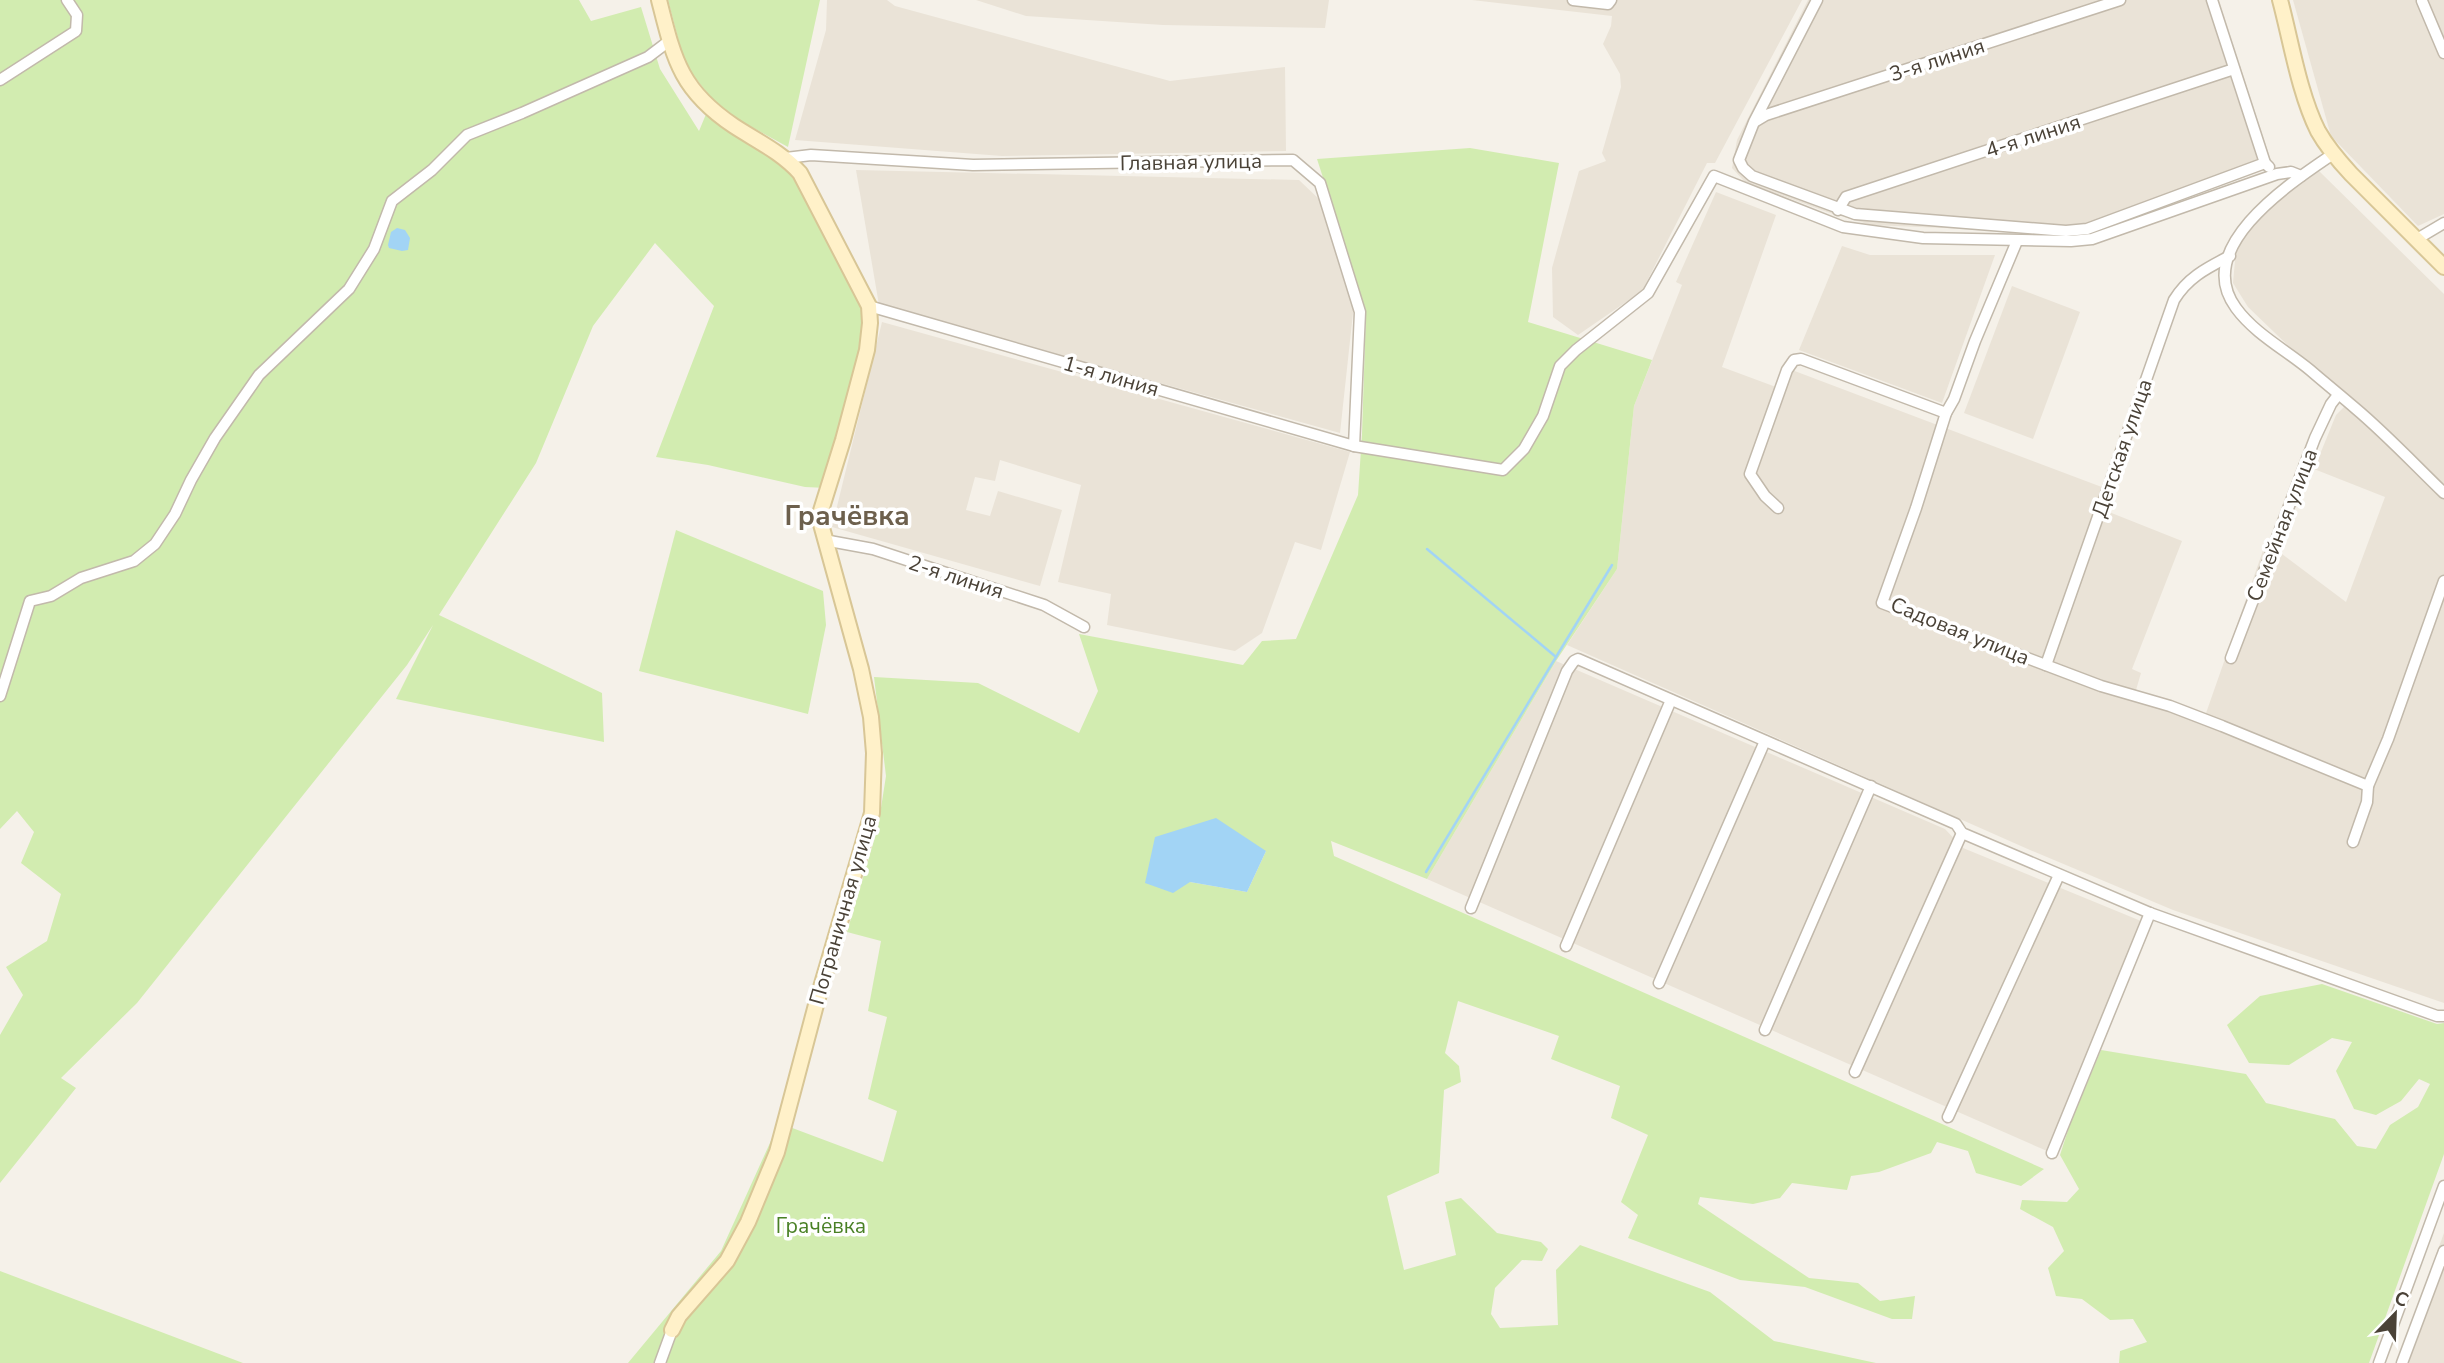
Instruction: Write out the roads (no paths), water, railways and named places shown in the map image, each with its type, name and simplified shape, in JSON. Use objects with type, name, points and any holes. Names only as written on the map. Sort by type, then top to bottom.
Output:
[{"type":"street","points":[[0,80],[76,31],[77,15],[67,0]]},
{"type":"street","name":"Пограничная улица","points":[[659,0],[669,41],[686,81],[709,107],[786,158],[800,173],[869,306],[870,323],[867,350],[819,517],[861,669],[871,717],[874,790],[866,834],[817,1001],[777,1152],[748,1222],[727,1261],[679,1316],[672,1331]]},
{"type":"street","points":[[1573,0],[1608,4],[1611,0]]},
{"type":"street","points":[[1817,0],[1754,122],[1740,160],[1743,168],[1752,176],[1838,210],[1855,214],[2053,230],[2087,229],[2265,163]]},
{"type":"street","name":"3-я линия","points":[[1754,122],[1766,115],[2120,0]]},
{"type":"street","points":[[2212,0],[2265,163],[2277,174]]},
{"type":"street","points":[[2280,0],[2312,116],[2333,154],[2444,267]]},
{"type":"street","points":[[2422,1],[2444,53]]},
{"type":"street","points":[[0,696],[30,601],[51,596],[81,578],[134,561],[155,544],[175,514],[215,438],[260,375],[349,289],[374,249],[392,201],[432,170],[467,135],[648,57],[669,41]]},
{"type":"street","name":"4-я линия","points":[[1838,210],[1846,197],[2234,69]]},
{"type":"street","points":[[2333,154],[2263,206],[2245,224],[2230,256],[2225,281],[2228,295],[2255,328],[2355,407],[2444,493]]},
{"type":"street","name":"Главная улица","points":[[786,158],[811,155],[973,165],[1293,160],[1320,183],[1360,312],[1354,446]]},
{"type":"street","points":[[2017,241],[2092,239],[2277,174],[2291,172],[2301,176]]},
{"type":"street","name":"1-я линия","points":[[869,306],[1354,446],[1503,470],[1524,449],[1543,416],[1560,366],[1648,293],[1714,176],[1843,227],[1923,238],[2017,241]]},
{"type":"street","points":[[2417,239],[2444,223]]},
{"type":"street","name":"Садовая улица","points":[[2017,241],[1954,399],[1945,413],[1916,508],[1882,603],[2101,686],[2180,710],[2368,786]]},
{"type":"street","name":"Детская улица","points":[[2046,665],[2174,300],[2192,277],[2230,256]]},
{"type":"street","points":[[1778,509],[1750,474],[1787,370],[1794,360],[1801,359],[1945,413]]},
{"type":"street","name":"Семейная улица","points":[[2231,658],[2315,438],[2331,404],[2338,396]]},
{"type":"street","name":"2-я линия","points":[[824,540],[873,549],[1044,605],[1084,627]]},
{"type":"street","points":[[2353,842],[2367,802],[2368,786],[2388,739],[2444,581]]},
{"type":"street","points":[[1471,908],[1574,661],[1584,660],[1956,824],[1962,833],[2150,913],[2424,1012],[2444,1016]]},
{"type":"street","points":[[1566,946],[1671,700]]},
{"type":"street","points":[[1659,983],[1765,741]]},
{"type":"street","points":[[1765,1030],[1871,786]]},
{"type":"street","points":[[1855,1072],[1962,833]]},
{"type":"street","points":[[1948,1117],[2059,875]]},
{"type":"street","points":[[2052,1153],[2150,913]]},
{"type":"street","points":[[2379,1363],[2444,1186]]},
{"type":"street","points":[[2402,1363],[2444,1251]]},
{"type":"street","points":[[660,1363],[672,1331]]},
{"type":"water","points":[[397,228],[405,230],[410,238],[408,250],[389,248],[391,232]]},
{"type":"water","points":[[1216,818],[1266,851],[1247,892],[1190,882],[1173,893],[1145,883],[1155,837]]},
{"type":"waterway","points":[[1426,872],[1556,657],[1427,549]]},
{"type":"waterway","points":[[1556,657],[1612,565]]},
{"type":"district","name":"Грачёвка","points":[[847,515]]}]
